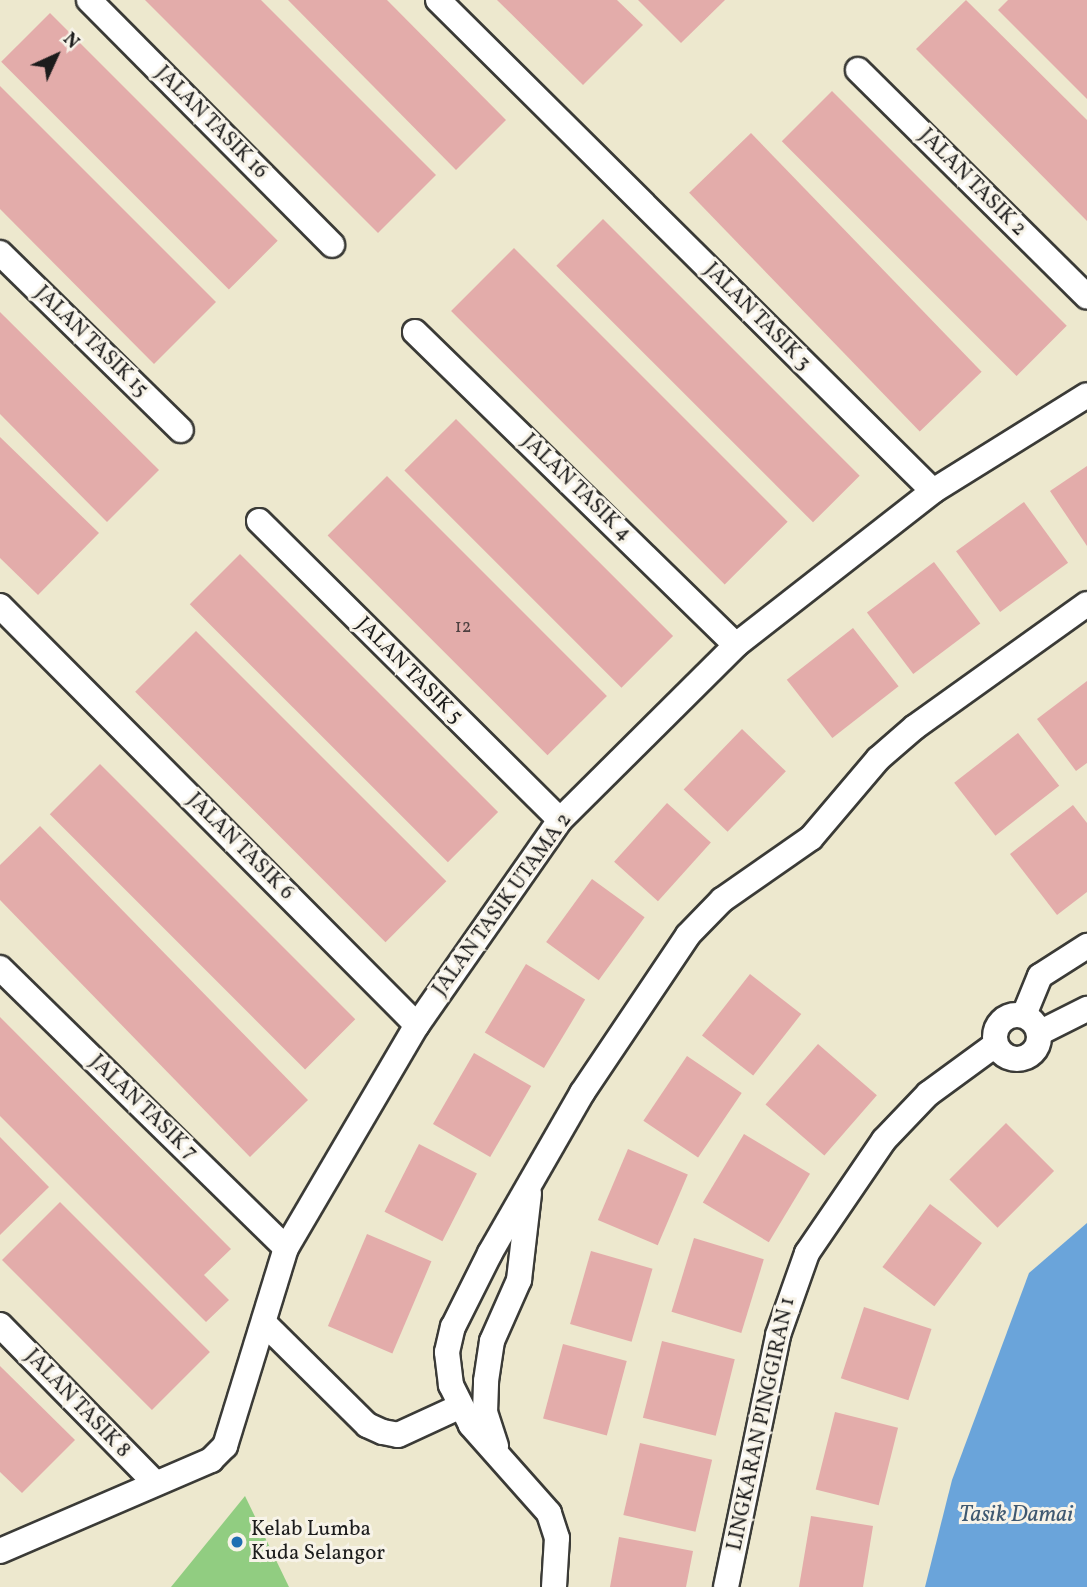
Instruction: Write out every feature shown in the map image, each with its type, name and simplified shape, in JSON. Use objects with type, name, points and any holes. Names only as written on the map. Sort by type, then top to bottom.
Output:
[{"type":"street","name":"JALAN TASIK 16","points":[[89,0],[332,245]]},
{"type":"street","name":"JALAN TASIK 3","points":[[438,0],[933,491]]},
{"type":"street","name":"JALAN TASIK 2","points":[[858,70],[1087,297]]},
{"type":"street","name":"JALAN TASIK 15","points":[[0,253],[181,430]]},
{"type":"street","name":"JALAN TASIK 4","points":[[415,332],[736,645]]},
{"type":"street","name":"JALAN TASIK UTAMA 2","points":[[155,1483],[211,1460],[225,1446],[286,1248],[417,1025],[560,820],[736,645],[933,491],[1087,395]]},
{"type":"street","name":"JALAN TASIK 5","points":[[259,521],[560,820]]},
{"type":"street","points":[[554,1587],[557,1538],[549,1513],[461,1406],[447,1352],[453,1327],[531,1183],[630,1016],[713,908],[811,838],[878,759],[915,727],[1087,604]]},
{"type":"street","name":"JALAN TASIK 6","points":[[0,606],[417,1025]]},
{"type":"street","points":[[1087,946],[1040,975],[1031,1024],[1026,1057],[1012,1059],[995,1045],[998,1024],[1031,1024],[1087,1009]]},
{"type":"street","name":"JALAN TASIK 7","points":[[0,968],[286,1248]]},
{"type":"street","name":"LINGKARAN PINGGIRAN 1","points":[[726,1587],[778,1335],[807,1253],[884,1140],[928,1094],[995,1045]]},
{"type":"street","points":[[498,1451],[485,1413],[486,1381],[492,1341],[519,1280],[531,1183]]},
{"type":"street","points":[[264,1323],[367,1426],[398,1434],[461,1406]]},
{"type":"street","name":"JALAN TASIK 8","points":[[0,1325],[155,1483]]},
{"type":"street","points":[[0,1551],[155,1483]]},
{"type":"green space","name":"Kelab Lumba Kuda Selangor","points":[[245,1496],[289,1587],[171,1587]]},
{"type":"water","name":"Tasik Damai","points":[[1087,1223],[1087,1587],[925,1587],[952,1480],[1029,1273]]},
{"type":"building","points":[[145,0],[261,0],[436,175],[378,233]]},
{"type":"building","points":[[288,0],[387,0],[506,120],[456,170]]},
{"type":"building","points":[[497,0],[617,0],[643,25],[583,85]]},
{"type":"building","points":[[638,0],[725,0],[681,43]]},
{"type":"building","points":[[966,0],[1087,120],[1087,221],[916,49]]},
{"type":"building","points":[[1008,0],[1087,0],[1087,99],[998,10]]},
{"type":"building","points":[[50,13],[278,241],[229,289],[1,62]]},
{"type":"building","points":[[0,86],[216,302],[154,364],[0,209]]},
{"type":"building","points":[[832,91],[1067,326],[1017,376],[782,141]]},
{"type":"building","points":[[751,133],[982,372],[920,432],[689,193]]},
{"type":"building","points":[[603,219],[860,476],[813,522],[556,266]]},
{"type":"building","points":[[514,248],[788,522],[725,585],[451,311]]},
{"type":"building","points":[[0,312],[159,470],[107,522],[0,414]]},
{"type":"building","points":[[456,419],[673,636],[621,688],[404,471]]},
{"type":"building","points":[[0,437],[99,533],[38,595],[0,558]]},
{"type":"building","points":[[1087,466],[1087,546],[1050,491]]},
{"type":"building","points":[[387,476],[607,696],[548,755],[328,535]]},
{"type":"building","points":[[1024,502],[1068,563],[1000,612],[956,551]]},
{"type":"building","points":[[240,554],[498,812],[448,862],[190,604]]},
{"type":"building","points":[[934,562],[980,623],[913,674],[867,613]]},
{"type":"building","points":[[853,628],[899,686],[832,738],[787,680]]},
{"type":"building","points":[[196,631],[446,881],[386,942],[135,692]]},
{"type":"building","points":[[1087,681],[1087,763],[1076,771],[1037,719]]},
{"type":"building","points":[[742,729],[786,771],[728,832],[684,789]]},
{"type":"building","points":[[1018,733],[1059,786],[995,836],[954,783]]},
{"type":"building","points":[[100,764],[355,1019],[305,1069],[50,814]]},
{"type":"building","points":[[667,803],[711,842],[658,901],[614,862]]},
{"type":"building","points":[[1073,805],[1087,823],[1087,892],[1057,915],[1010,854]]},
{"type":"building","points":[[40,826],[308,1100],[250,1157],[0,900],[0,865]]},
{"type":"building","points":[[592,879],[645,917],[599,980],[546,942]]},
{"type":"building","points":[[526,964],[585,1000],[544,1068],[485,1033]]},
{"type":"building","points":[[750,974],[801,1014],[753,1075],[702,1035]]},
{"type":"building","points":[[0,1017],[231,1249],[204,1275],[229,1300],[206,1322],[0,1116]]},
{"type":"building","points":[[818,1044],[877,1095],[824,1156],[766,1104]]},
{"type":"building","points":[[474,1053],[531,1086],[490,1157],[433,1124]]},
{"type":"building","points":[[687,1056],[742,1093],[698,1158],[643,1121]]},
{"type":"building","points":[[1006,1123],[1054,1171],[998,1228],[949,1180]]},
{"type":"building","points":[[744,1134],[810,1174],[769,1242],[703,1203]]},
{"type":"building","points":[[0,1137],[49,1187],[0,1235]]},
{"type":"building","points":[[419,1144],[477,1174],[442,1241],[384,1212]]},
{"type":"building","points":[[628,1149],[688,1174],[658,1245],[598,1220]]},
{"type":"building","points":[[60,1202],[210,1352],[152,1410],[2,1260]]},
{"type":"building","points":[[930,1204],[982,1243],[934,1306],[882,1267]]},
{"type":"building","points":[[367,1234],[431,1261],[392,1353],[328,1326]]},
{"type":"building","points":[[694,1238],[764,1259],[741,1333],[671,1312]]},
{"type":"building","points":[[591,1251],[653,1269],[632,1342],[570,1324]]},
{"type":"building","points":[[864,1307],[932,1329],[908,1400],[841,1378]]},
{"type":"building","points":[[662,1341],[735,1359],[716,1436],[643,1418]]},
{"type":"building","points":[[563,1344],[627,1361],[607,1435],[543,1418]]},
{"type":"building","points":[[0,1366],[75,1440],[22,1493],[0,1472]]},
{"type":"building","points":[[835,1412],[898,1428],[879,1505],[816,1490]]},
{"type":"building","points":[[640,1443],[712,1460],[695,1532],[623,1515]]},
{"type":"building","points":[[811,1516],[873,1526],[863,1587],[799,1587]]},
{"type":"building","points":[[619,1537],[693,1551],[686,1587],[610,1587]]},
{"type":"place","name":"Kelab Lumba Kuda Selangor","points":[[237,1542]]}]
